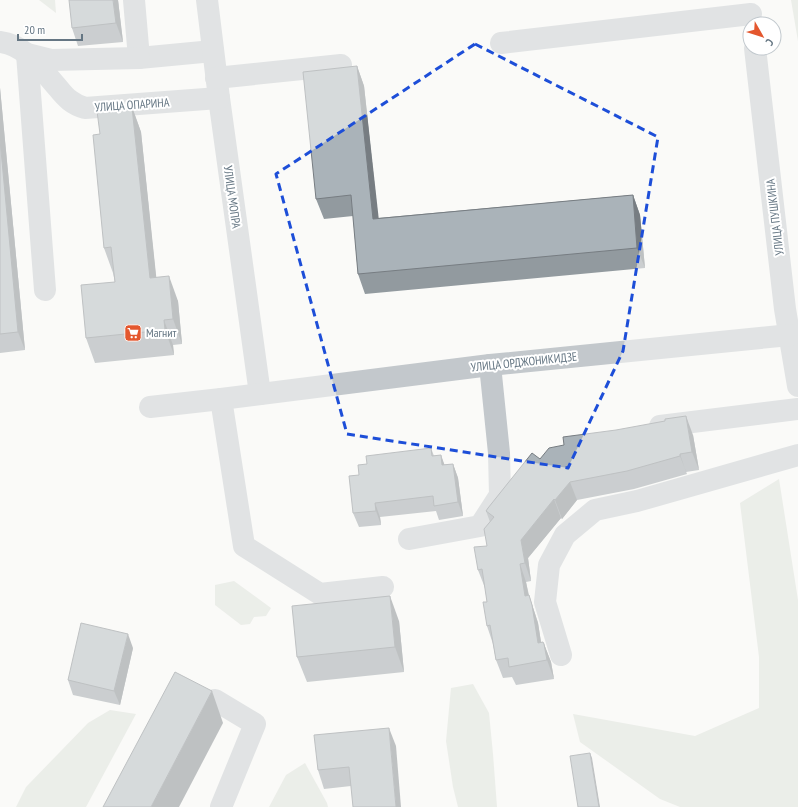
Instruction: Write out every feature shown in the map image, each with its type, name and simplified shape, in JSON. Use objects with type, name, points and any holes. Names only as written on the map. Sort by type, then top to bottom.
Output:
[{"type":"street","points":[[134,0],[139,58]]},
{"type":"street","name":"УЛИЦА МОПРА","points":[[207,0],[217,88],[260,394]]},
{"type":"street","points":[[501,43],[751,13]]},
{"type":"street","name":"УЛИЦА ОПАРИНА","points":[[0,42],[14,45],[27,54],[66,98],[77,106],[85,108],[217,88],[341,65]]},
{"type":"street","points":[[45,290],[27,54],[51,60],[139,58],[213,51]]},
{"type":"street","name":"УЛИЦА ПУШКИНА","points":[[756,56],[785,309],[798,386]]},
{"type":"street","name":"УЛИЦА ОРДЖОНИКИДЗЕ","points":[[150,407],[490,365],[790,335]]},
{"type":"street","points":[[409,539],[480,526],[500,495],[499,453],[490,365]]},
{"type":"street","points":[[221,399],[244,546],[320,594],[383,587]]},
{"type":"street","points":[[660,426],[798,409]]},
{"type":"street","points":[[561,655],[545,602],[549,565],[565,535],[595,510],[637,501],[798,455]]},
{"type":"street","points":[[215,700],[255,724],[221,807]]},
{"type":"highlighted area","points":[[475,44],[658,137],[623,351],[568,468],[347,434],[276,174]]},
{"type":"shaded area","points":[[39,0],[55,0],[56,13]]},
{"type":"shaded area","points":[[791,0],[798,0],[798,41]]},
{"type":"shaded area","points":[[779,479],[798,600],[798,807],[680,807],[660,799],[580,742],[573,714],[695,736],[759,708],[759,657],[740,503]]},
{"type":"shaded area","points":[[234,581],[271,608],[266,616],[254,617],[250,624],[241,625],[215,605],[215,585]]},
{"type":"shaded area","points":[[473,684],[489,713],[497,807],[458,807],[453,787],[446,741],[451,688]]},
{"type":"shaded area","points":[[110,710],[136,714],[86,807],[16,807],[26,787],[88,723]]},
{"type":"shaded area","points":[[305,763],[328,807],[269,807],[286,775]]},
{"type":"building","points":[[69,0],[113,0],[116,23],[72,28]]},
{"type":"building","points":[[357,66],[373,219],[633,195],[637,248],[358,274],[351,195],[316,199],[303,72]]},
{"type":"building","points":[[132,107],[150,278],[169,276],[173,319],[164,320],[165,330],[86,338],[81,285],[115,282],[111,247],[104,248],[93,135],[100,134],[97,111]]},
{"type":"building","points":[[0,140],[18,332],[0,334]]},
{"type":"building","points":[[686,416],[692,452],[680,454],[680,456],[627,471],[570,482],[555,500],[554,499],[521,540],[525,563],[520,564],[525,596],[529,595],[538,643],[543,642],[547,660],[509,667],[508,658],[496,660],[490,625],[487,626],[483,602],[487,602],[482,569],[478,570],[474,547],[487,546],[484,529],[494,517],[486,511],[488,508],[532,453],[540,459],[549,448],[564,445],[563,437],[616,430]]},
{"type":"building","points":[[431,448],[432,456],[441,455],[442,465],[453,464],[458,502],[434,506],[433,496],[375,503],[376,511],[353,513],[349,476],[359,475],[358,465],[367,464],[366,456]]},
{"type":"building","points":[[390,596],[395,647],[297,657],[292,606]]},
{"type":"building","points":[[81,623],[128,634],[114,691],[68,680]]},
{"type":"building","points":[[175,672],[212,691],[151,807],[103,807]]},
{"type":"building","points":[[389,728],[396,807],[353,807],[349,767],[318,770],[314,735]]},
{"type":"building","points":[[590,753],[599,807],[578,807],[570,756]]},
{"type":"place","name":"Магнит","points":[[133,333]]}]
